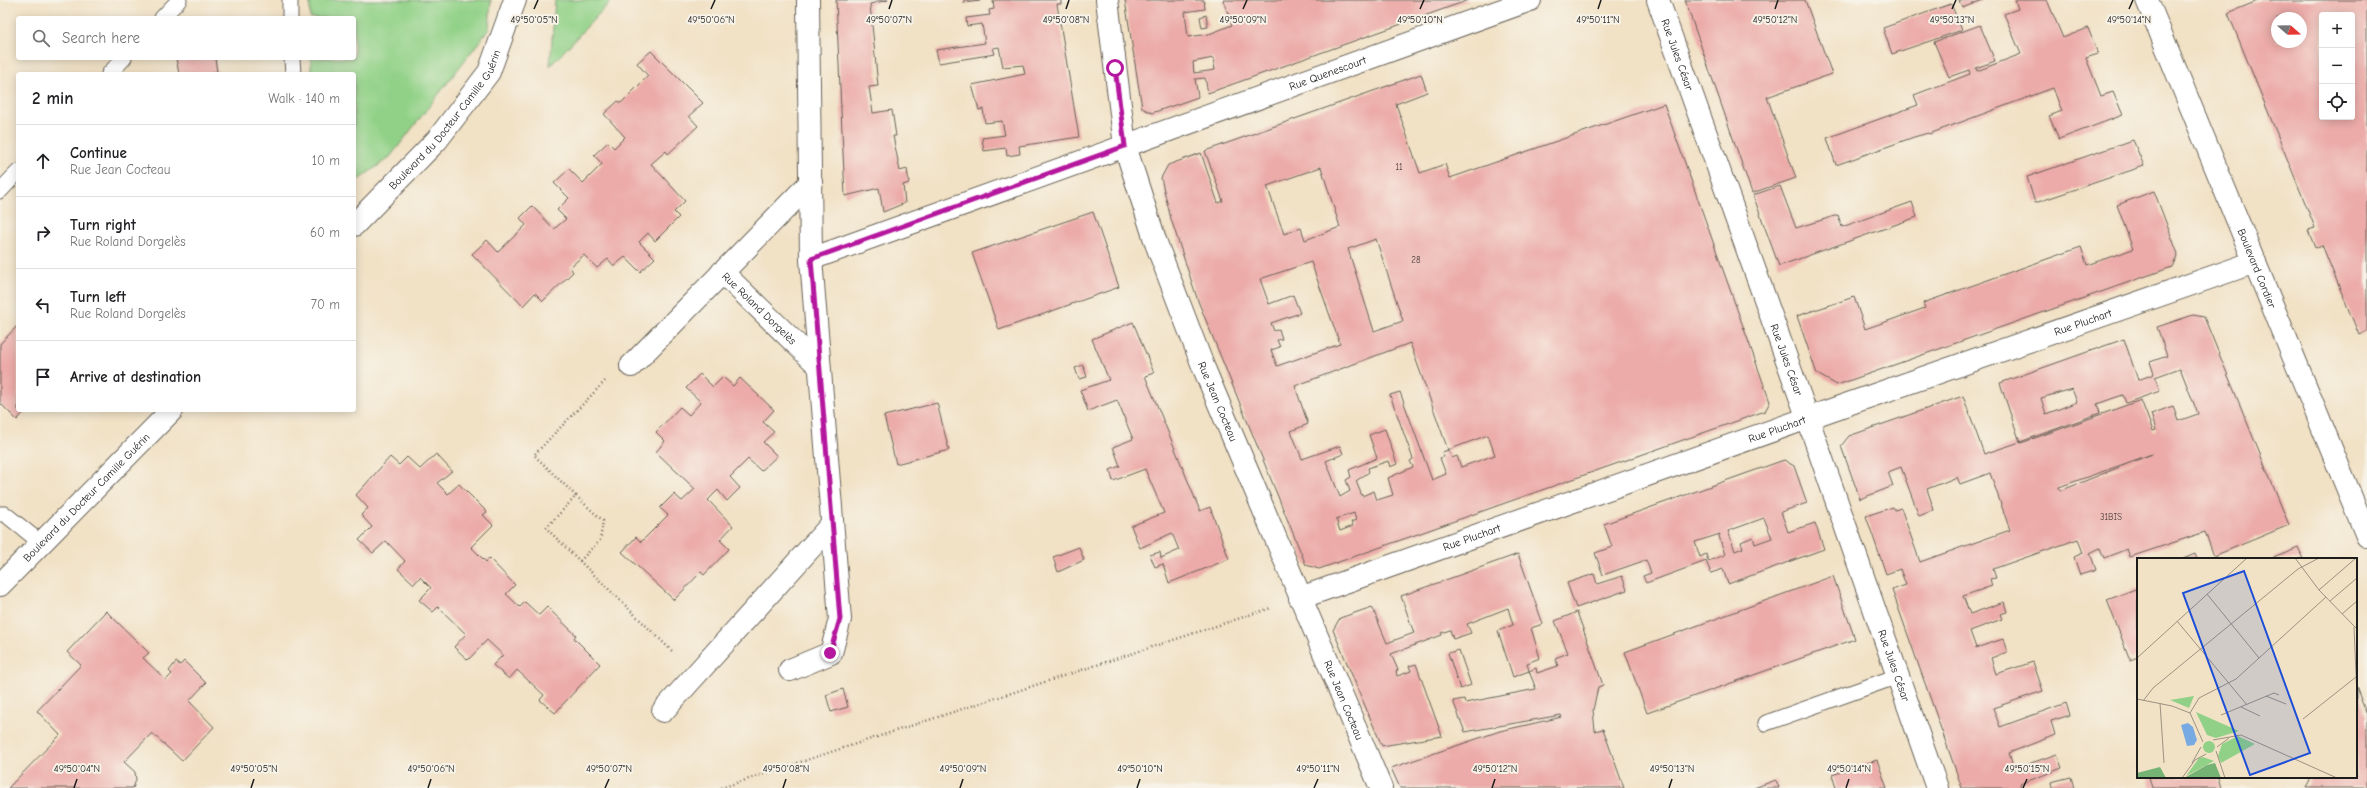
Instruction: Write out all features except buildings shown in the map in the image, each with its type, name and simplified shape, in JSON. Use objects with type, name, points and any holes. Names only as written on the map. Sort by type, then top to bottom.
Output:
[{"type":"street","name":"Boulevard du Docteur Camille Guérin","points":[[356,223],[437,140],[489,72],[514,0]]},
{"type":"street","points":[[790,670],[830,653],[840,619],[811,259],[808,0]]},
{"type":"street","name":"Rue Jean Cocteau","points":[[1106,0],[1125,146],[1156,243],[1203,366],[1381,788]]},
{"type":"street","name":"Rue Quenescourt","points":[[1125,146],[1530,0]]},
{"type":"street","name":"Rue Jules César","points":[[1658,0],[1808,418],[1937,788]]},
{"type":"street","name":"Boulevard Cordier","points":[[2147,0],[2367,536]]},
{"type":"street","points":[[811,259],[1125,146]]},
{"type":"street","name":"Rue Roland Dorgelès","points":[[811,182],[722,272],[819,366]]},
{"type":"street","name":"Rue Pluchart","points":[[1300,598],[2255,262]]},
{"type":"street","points":[[631,366],[722,272]]},
{"type":"street","name":"Boulevard du Docteur Camille Guérin","points":[[0,585],[170,412]]},
{"type":"street","points":[[663,711],[832,524]]},
{"type":"lane","points":[[164,16],[179,0]]},
{"type":"lane","points":[[290,0],[290,16]]},
{"type":"lane","points":[[111,72],[122,60]]},
{"type":"lane","points":[[292,60],[293,72]]},
{"type":"lane","points":[[0,191],[16,174]]},
{"type":"lane","points":[[0,514],[5,514],[41,543]]},
{"type":"lane","points":[[1766,723],[1898,676]]},
{"type":"path","points":[[578,562],[600,540],[603,521],[534,455],[610,376],[631,366]]},
{"type":"path","points":[[576,496],[546,528],[578,562],[696,674]]},
{"type":"path","points":[[721,788],[1300,598]]},
{"type":"green space","points":[[310,0],[491,0],[489,29],[390,157],[356,182],[356,72],[311,72],[311,60],[356,60],[356,16],[310,16]]},
{"type":"green space","points":[[555,0],[612,0],[550,66]]},
{"type":"route","points":[[830,653],[840,619],[811,259],[1125,146],[1115,68]]}]
